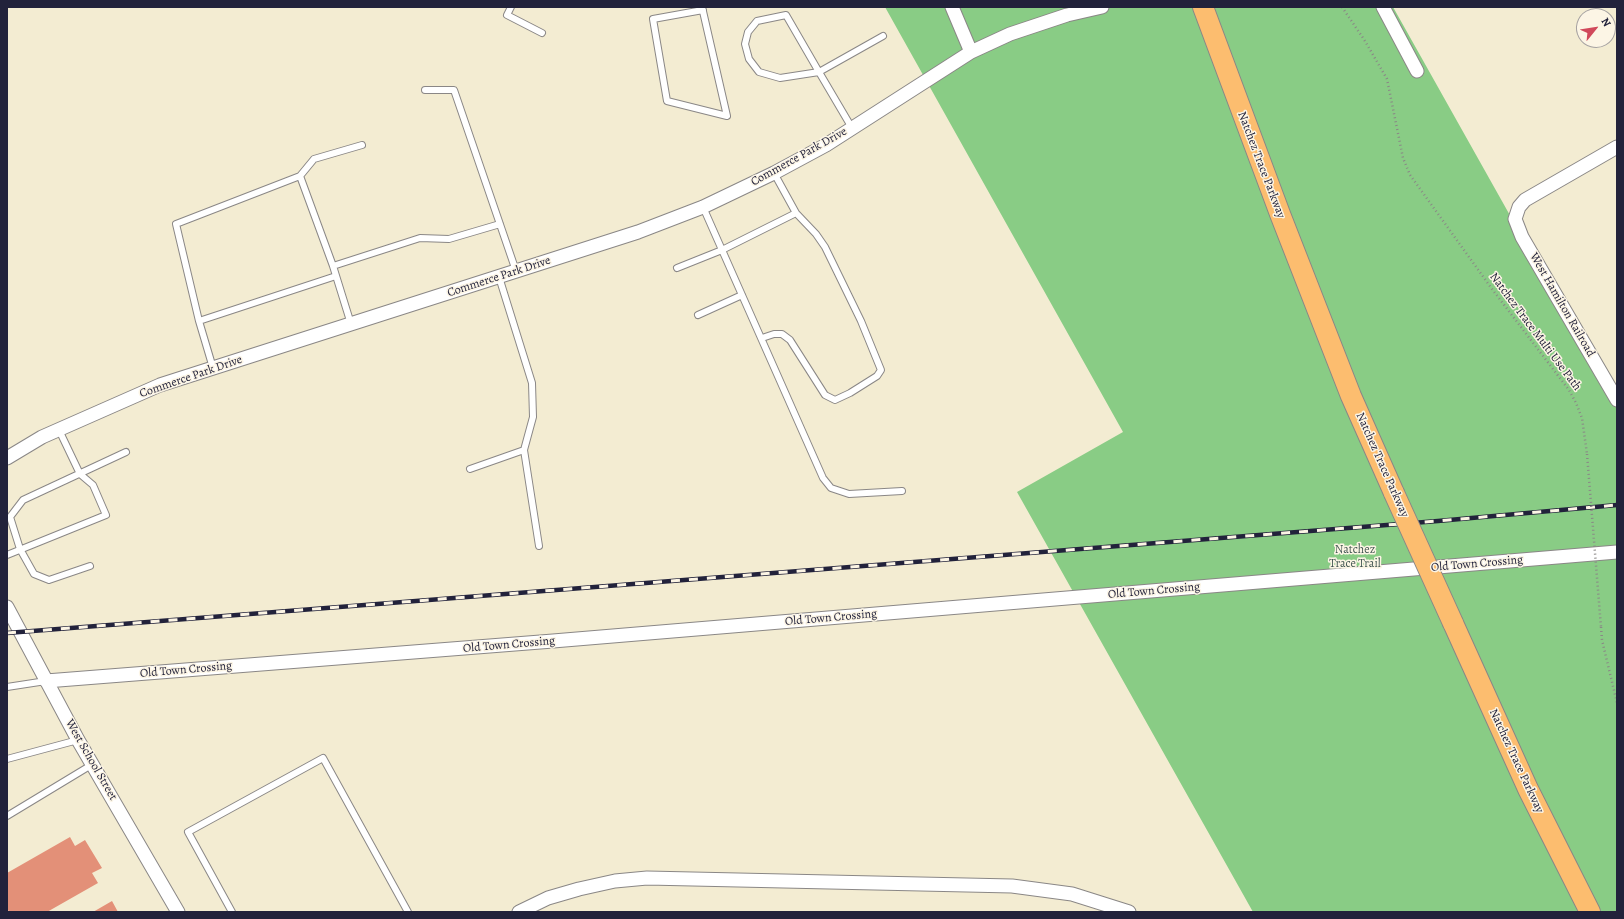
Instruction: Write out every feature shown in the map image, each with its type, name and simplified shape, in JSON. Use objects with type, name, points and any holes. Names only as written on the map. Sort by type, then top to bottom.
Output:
[{"type":"main road","name":"Natchez Trace Parkway","points":[[1206,15],[1280,214],[1351,396],[1528,789],[1590,912]]},
{"type":"street","points":[[952,7],[971,52]]},
{"type":"street","name":"Commerce Park Drive","points":[[7,458],[42,437],[160,386],[638,232],[703,207],[774,173],[826,145],[971,52],[1010,34],[1067,15],[1102,7]]},
{"type":"street","points":[[1383,7],[1417,71]]},
{"type":"street","name":"West Hamilton Railroad","points":[[1617,147],[1525,200],[1519,207],[1515,219],[1522,237],[1617,400]]},
{"type":"street","name":"Old Town Crossing","points":[[46,681],[569,640],[1617,552]]},
{"type":"street","name":"West School Street","points":[[7,607],[78,740],[178,912]]},
{"type":"street","points":[[519,912],[548,898],[579,889],[615,881],[647,878],[1012,886],[1072,894],[1129,912]]},
{"type":"lane","points":[[511,7],[507,15],[542,33]]},
{"type":"lane","points":[[703,9],[712,48],[727,116],[667,101],[653,19],[703,9]]},
{"type":"lane","points":[[852,128],[819,72],[786,15],[757,21],[748,32],[745,44],[749,59],[758,72],[780,78],[819,72],[883,36]]},
{"type":"lane","points":[[425,90],[454,90],[516,271]]},
{"type":"lane","points":[[213,368],[199,321],[176,224],[300,176],[314,159],[362,145]]},
{"type":"lane","points":[[762,338],[774,334],[782,334],[790,340],[825,395],[835,400],[850,393],[877,376],[881,370],[861,320],[825,247],[816,234],[796,213],[774,173]]},
{"type":"lane","points":[[300,176],[333,266],[351,324]]},
{"type":"lane","points":[[703,207],[823,478],[831,488],[849,494],[902,491]]},
{"type":"lane","points":[[677,268],[722,250],[796,213]]},
{"type":"lane","points":[[333,266],[420,238],[449,239],[500,224]]},
{"type":"lane","points":[[199,321],[336,276]]},
{"type":"lane","points":[[499,277],[532,383],[533,417],[524,450],[539,546]]},
{"type":"lane","points":[[698,315],[742,295]]},
{"type":"lane","points":[[7,555],[106,515],[93,485],[80,474],[59,430]]},
{"type":"lane","points":[[470,469],[524,450]]},
{"type":"lane","points":[[90,566],[49,580],[34,574],[20,549],[10,517],[23,500],[126,452]]},
{"type":"lane","points":[[7,687],[46,681]]},
{"type":"lane","points":[[7,759],[78,740]]},
{"type":"lane","points":[[232,912],[188,832],[323,758],[408,912]]},
{"type":"lane","points":[[7,816],[93,764]]},
{"type":"path","name":"Natchez Trace Multi Use Path","points":[[1342,7],[1372,52],[1387,79],[1403,158],[1410,175],[1492,289],[1569,390],[1576,402],[1582,418],[1588,454],[1602,640],[1617,703]]},
{"type":"green space","name":"Natchez Trace Trail","points":[[885,7],[1393,7],[1617,406],[1617,912],[1253,912],[1017,492],[1123,432]]},
{"type":"building","points":[[70,837],[75,846],[85,840],[102,868],[92,873],[98,883],[47,912],[9,912],[7,908],[7,873]]},
{"type":"building","points":[[112,901],[118,912],[93,912]]},
{"type":"railway","points":[[7,633],[1438,521],[1617,505]]}]
